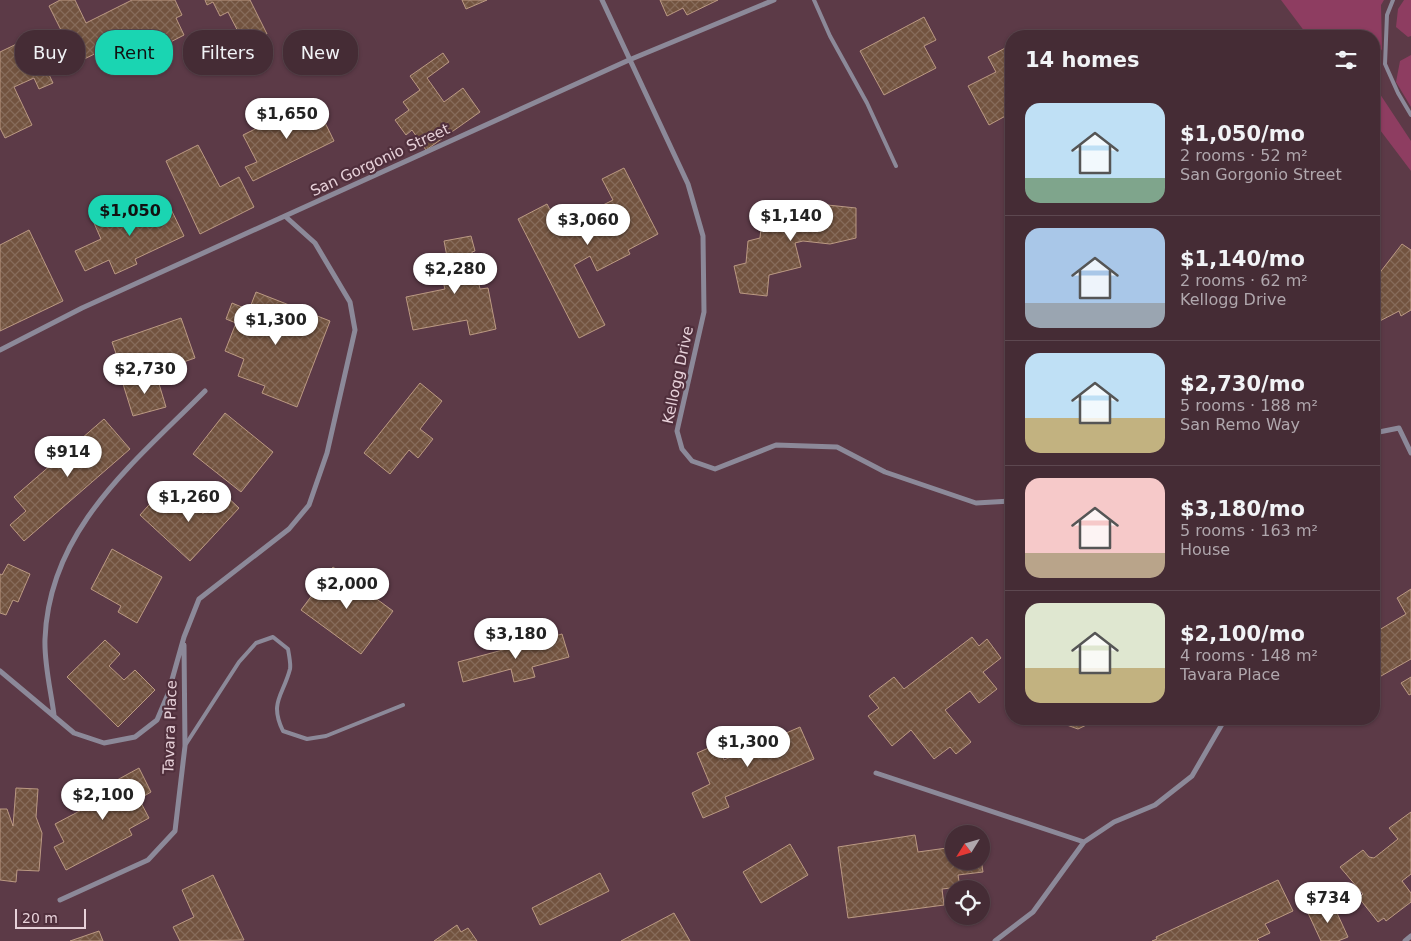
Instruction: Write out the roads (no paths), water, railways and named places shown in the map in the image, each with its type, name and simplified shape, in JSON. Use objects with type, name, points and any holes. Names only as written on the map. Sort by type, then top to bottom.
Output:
[{"type":"street","name":"Kellogg Drive","points":[[602,0],[688,184],[703,236],[704,312],[677,431],[682,449],[692,461],[715,469],[776,445],[837,447],[885,472],[976,503],[1005,501]]},
{"type":"street","name":"San Gorgonio Street","points":[[0,350],[82,308],[629,60],[774,0]]},
{"type":"street","points":[[0,671],[74,733],[104,743],[135,737],[157,720],[168,694],[184,637],[199,598],[289,529],[308,505],[326,453],[355,330],[350,302],[315,243],[286,217]]},
{"type":"street","points":[[54,715],[45,640],[54,586],[73,540],[102,496],[205,391]]},
{"type":"street","points":[[1380,431],[1399,428],[1411,453]]},
{"type":"street","name":"Tavara Place","points":[[60,900],[148,860],[175,831],[185,746],[184,637]]},
{"type":"street","points":[[995,941],[1033,912],[1084,842],[1114,822],[1155,805],[1192,776],[1222,725]]},
{"type":"street","points":[[876,773],[1084,842]]},
{"type":"street","points":[[1405,941],[1411,936]]},
{"type":"lane","points":[[814,0],[830,36],[867,103],[896,166]]},
{"type":"lane","points":[[1393,0],[1387,15],[1384,64],[1411,115]]},
{"type":"lane","points":[[185,746],[239,662],[256,643],[273,637],[288,649],[290,668],[277,704],[276,717],[283,731],[307,739],[326,736],[403,705]]}]
